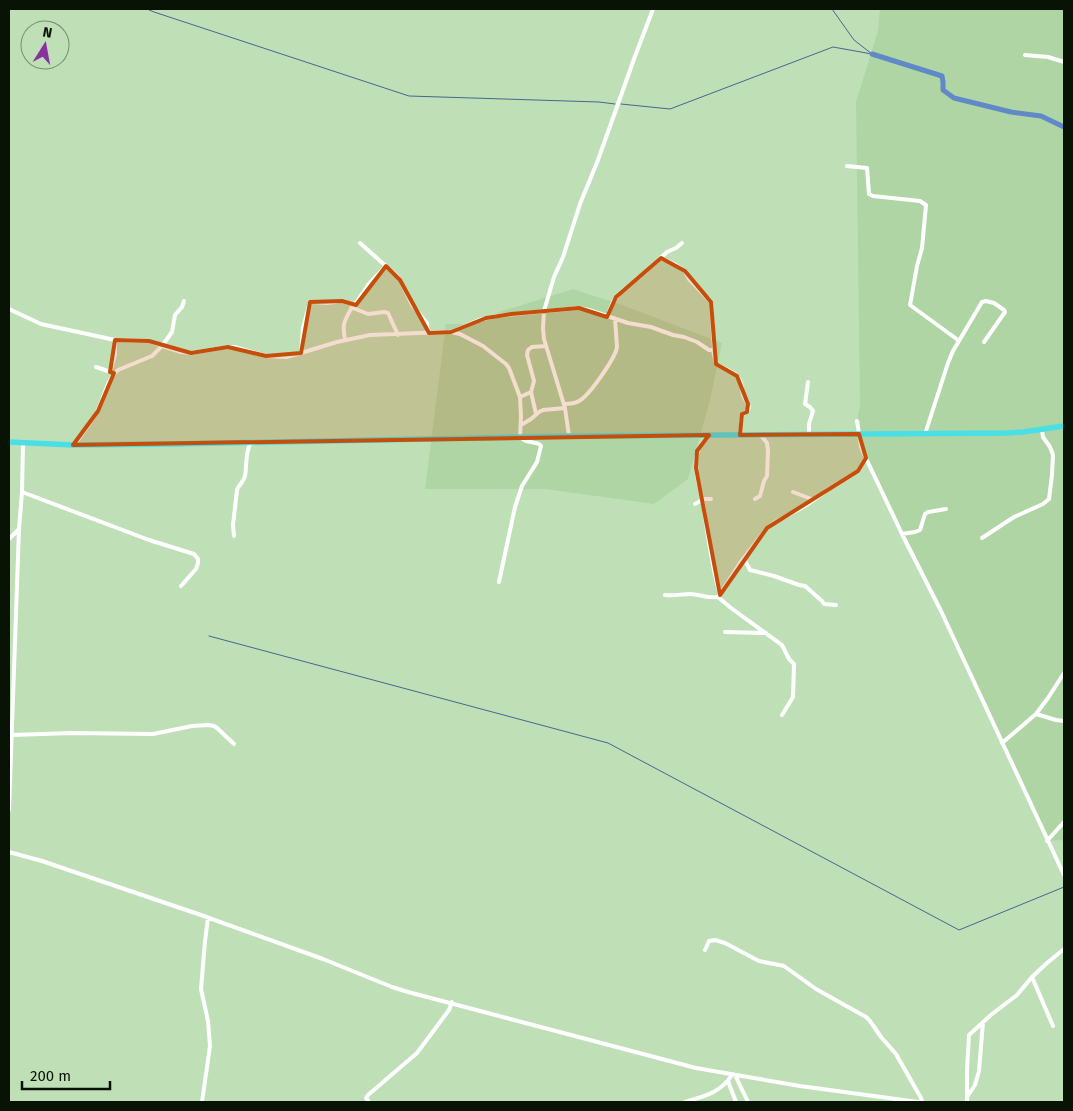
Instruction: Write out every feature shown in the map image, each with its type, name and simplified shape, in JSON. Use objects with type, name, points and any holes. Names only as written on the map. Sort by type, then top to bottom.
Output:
[{"type":"highway","points":[[9,442],[74,445],[569,436],[1007,433],[1064,426]]},
{"type":"street","points":[[569,436],[564,406],[543,334],[544,310],[580,204],[653,9]]},
{"type":"street","points":[[1025,55],[1048,57],[1064,62]]},
{"type":"street","points":[[847,166],[867,168],[868,192],[873,196],[920,201],[926,204],[922,248],[910,305],[958,340]]},
{"type":"street","points":[[360,243],[400,280],[412,305],[426,322],[428,333]]},
{"type":"street","points":[[607,316],[616,297],[667,252],[682,243]]},
{"type":"street","points":[[661,258],[684,271],[711,302],[713,350],[716,364],[733,373],[741,381],[743,395],[749,407],[747,412],[742,415],[740,435]]},
{"type":"street","points":[[344,340],[343,324],[352,306],[358,302],[368,285],[386,266]]},
{"type":"street","points":[[96,367],[112,372],[152,356],[171,335],[176,312],[182,307],[184,301]]},
{"type":"street","points":[[301,353],[303,328],[310,302],[327,303],[342,301],[368,314],[388,313],[398,335]]},
{"type":"street","points":[[924,434],[948,362],[958,340],[982,302],[986,301],[1005,312],[984,342]]},
{"type":"street","points":[[451,332],[486,318],[544,310],[553,311],[579,308],[684,337],[697,342],[709,350],[713,350]]},
{"type":"street","points":[[9,309],[42,324],[115,340],[150,341],[181,352],[191,353],[234,347],[266,356],[286,357],[328,344],[370,335],[451,332],[460,334],[483,346],[506,364],[511,372],[520,396],[520,437],[541,446],[537,462],[522,486],[515,507],[499,582]]},
{"type":"street","points":[[521,425],[543,410],[579,401],[588,394],[616,351],[615,319]]},
{"type":"street","points":[[74,445],[98,411],[109,383],[115,355],[115,340]]},
{"type":"street","points":[[536,414],[531,392],[534,380],[527,355],[528,350],[532,347],[546,346]]},
{"type":"street","points":[[808,382],[805,404],[813,411],[809,424],[809,434]]},
{"type":"street","points":[[520,396],[531,392]]},
{"type":"street","points":[[858,421],[861,446],[866,458],[1064,876]]},
{"type":"street","points":[[982,538],[1014,517],[1043,504],[1049,499],[1053,455],[1043,437],[1042,430]]},
{"type":"street","points":[[755,499],[760,496],[767,476],[767,443],[760,434]]},
{"type":"street","points":[[709,435],[697,451],[696,468],[719,596],[731,608],[782,645],[794,664],[793,697],[782,716]]},
{"type":"street","points":[[234,536],[232,525],[237,490],[244,479],[247,451],[251,442]]},
{"type":"street","points":[[9,810],[23,443]]},
{"type":"street","points":[[665,595],[689,594],[714,598],[719,596],[767,528],[858,471],[866,458]]},
{"type":"street","points":[[22,492],[149,540],[194,554],[198,559],[197,566],[181,586]]},
{"type":"street","points":[[793,492],[814,500]]},
{"type":"street","points":[[695,504],[702,499],[711,499]]},
{"type":"street","points":[[902,534],[920,530],[924,516],[928,512],[946,509]]},
{"type":"street","points":[[9,538],[19,529]]},
{"type":"street","points":[[744,559],[750,570],[805,586],[822,600],[824,604],[836,605]]},
{"type":"street","points":[[726,632],[766,632]]},
{"type":"street","points":[[1002,743],[1036,714],[1064,673]]},
{"type":"street","points":[[1036,714],[1056,720],[1064,720]]},
{"type":"street","points":[[12,735],[71,733],[153,734],[208,724],[217,728],[234,744]]},
{"type":"street","points":[[1047,841],[1064,822]]},
{"type":"street","points":[[9,852],[42,860],[208,918],[323,959],[392,987],[696,1068],[800,1086],[918,1102]]},
{"type":"street","points":[[202,1102],[210,1046],[209,1025],[201,989],[204,941],[208,918]]},
{"type":"street","points":[[704,950],[709,941],[715,940],[763,962],[784,966],[816,989],[866,1017],[896,1054],[922,1098],[922,1102]]},
{"type":"street","points":[[967,1100],[969,1035],[1017,995],[1032,977],[1064,950]]},
{"type":"street","points":[[1032,977],[1053,1026]]},
{"type":"street","points":[[369,1102],[366,1098],[368,1095],[417,1053],[450,1009],[452,1002]]},
{"type":"street","points":[[967,1100],[975,1085],[979,1071],[983,1022]]},
{"type":"street","points":[[685,1102],[700,1100],[715,1092],[734,1075]]},
{"type":"street","points":[[734,1075],[748,1102]]},
{"type":"street","points":[[728,1081],[736,1102]]},
{"type":"highlighted area","points":[[661,258],[685,271],[711,302],[716,364],[737,376],[748,404],[747,412],[742,414],[740,435],[859,434],[866,458],[858,471],[767,528],[720,595],[696,468],[697,451],[709,435],[73,445],[98,411],[114,373],[110,372],[115,340],[149,341],[191,353],[228,347],[266,356],[301,353],[310,302],[342,301],[356,305],[386,266],[400,280],[429,333],[451,332],[486,318],[511,314],[579,308],[607,317],[616,297]]},
{"type":"shaded area","points":[[880,9],[1064,9],[1064,840],[1047,841],[860,441],[860,421],[857,421],[860,405],[856,102],[878,31]]},
{"type":"shaded area","points":[[573,289],[622,305],[722,343],[710,400],[688,479],[654,504],[545,489],[425,489],[446,324],[468,324],[502,311]]},
{"type":"waterway","points":[[147,9],[409,96],[615,104]]},
{"type":"waterway","points":[[832,9],[854,40],[872,54]]},
{"type":"waterway","points":[[621,104],[670,109],[833,47],[872,54]]},
{"type":"waterway","points":[[872,54],[942,76],[943,90],[954,98],[1011,112],[1041,116],[1064,127]]},
{"type":"waterway","points":[[209,636],[608,743],[959,930],[1064,887]]}]
